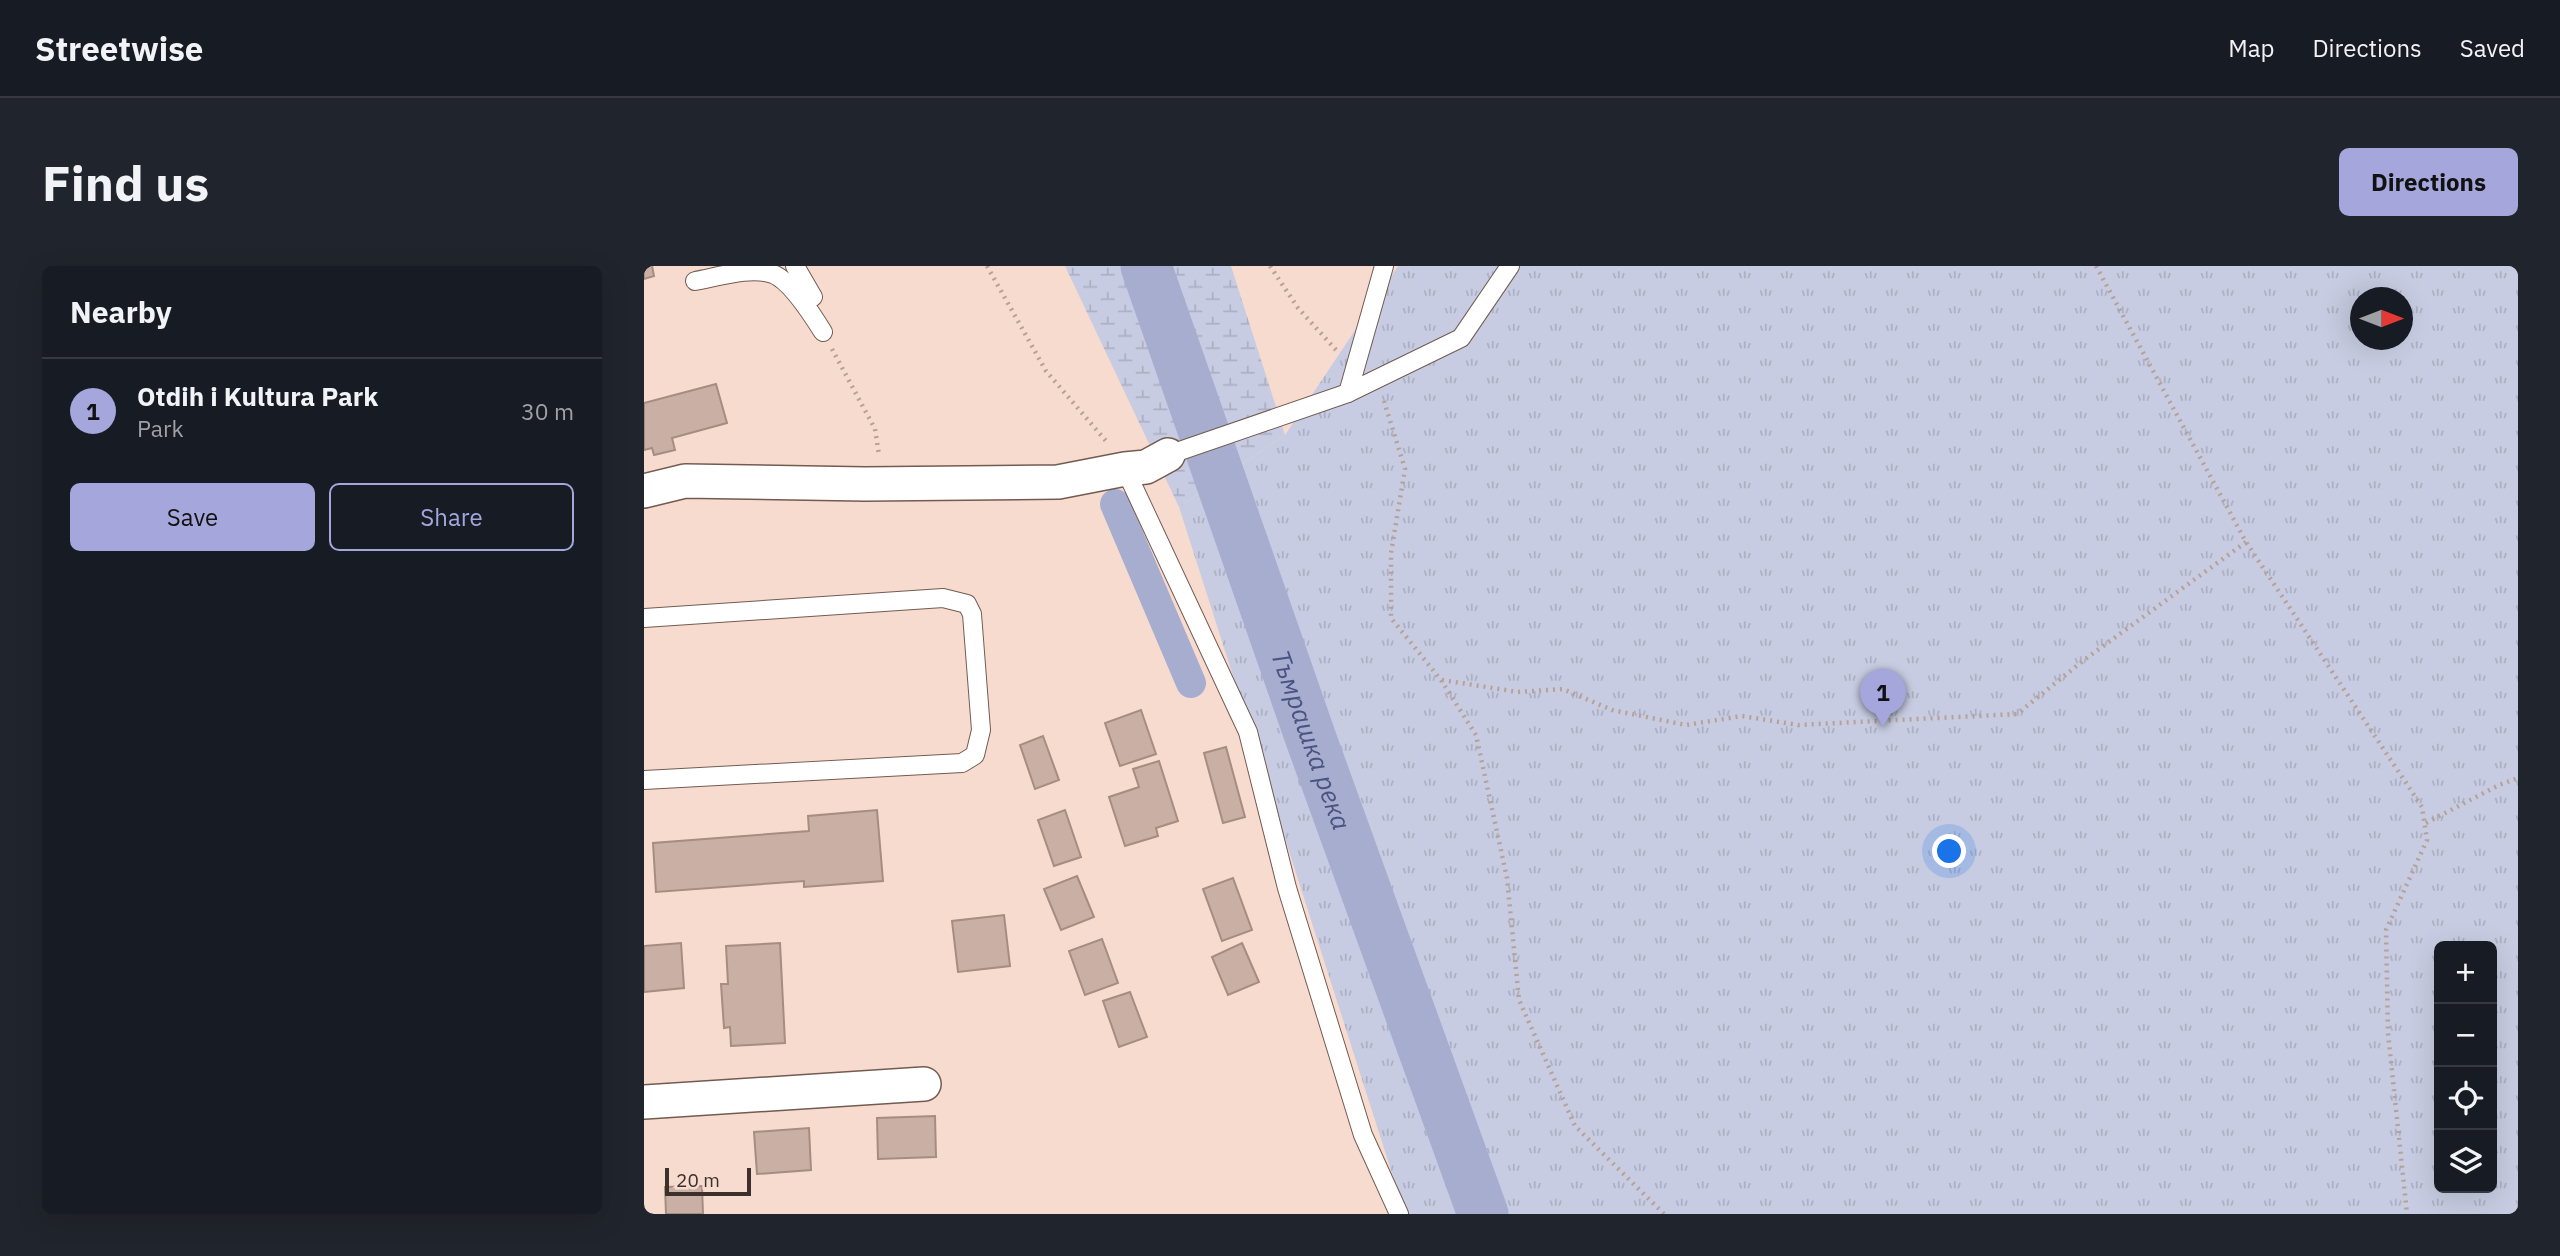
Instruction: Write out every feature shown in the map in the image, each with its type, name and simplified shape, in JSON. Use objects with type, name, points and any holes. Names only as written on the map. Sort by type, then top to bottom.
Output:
[{"type":"street","points":[[644,491],[685,481],[865,484],[1058,482],[1125,468],[1146,467],[1168,455]]},
{"type":"street","points":[[644,1102],[924,1084]]},
{"type":"lane","points":[[795,266],[813,297]]},
{"type":"lane","points":[[1348,393],[1384,266]]},
{"type":"lane","points":[[1168,455],[1348,393],[1461,338],[1510,266]]},
{"type":"lane","points":[[695,281],[754,272],[774,274],[805,303],[823,332]]},
{"type":"lane","points":[[1125,468],[1248,732],[1287,888],[1363,1135],[1399,1214]]},
{"type":"lane","points":[[644,618],[943,598],[967,604],[972,614],[981,730],[975,755],[962,763],[644,780]]},
{"type":"path","points":[[987,266],[1046,371],[1100,431],[1125,468]]},
{"type":"path","points":[[1270,266],[1297,308],[1348,363],[1356,367]]},
{"type":"path","points":[[2096,266],[2246,542],[2423,807],[2427,840],[2386,930],[2388,1033],[2407,1214]]},
{"type":"path","points":[[823,332],[875,429],[880,459],[865,484]]},
{"type":"path","points":[[1377,379],[1405,469],[1391,553],[1391,618],[1441,680],[1476,735],[1507,878],[1519,1000],[1575,1126],[1664,1214]]},
{"type":"path","points":[[1441,680],[1518,692],[1563,689],[1612,709],[1686,725],[1742,716],[1798,725],[2017,715],[2084,660],[2246,542]]},
{"type":"path","points":[[2426,822],[2518,778]]},
{"type":"green space","points":[[1065,266],[1231,266],[1285,435],[1179,507]]},
{"type":"green space","points":[[1398,266],[2518,266],[2518,1214],[1405,1214],[1179,507],[1285,435]]},
{"type":"building","points":[[644,266],[652,266],[654,276],[644,279]]},
{"type":"building","points":[[716,384],[727,423],[672,438],[675,450],[654,455],[652,448],[644,450],[644,403]]},
{"type":"building","points":[[1141,710],[1156,754],[1120,766],[1105,723]]},
{"type":"building","points":[[1043,736],[1059,780],[1035,789],[1020,745]]},
{"type":"building","points":[[1226,747],[1245,817],[1223,823],[1204,753]]},
{"type":"building","points":[[1159,761],[1178,821],[1156,828],[1158,836],[1125,846],[1109,797],[1139,787],[1133,769]]},
{"type":"building","points":[[877,810],[883,881],[804,887],[804,881],[656,892],[653,843],[809,831],[808,816]]},
{"type":"building","points":[[1065,810],[1081,857],[1054,866],[1038,820]]},
{"type":"building","points":[[1077,876],[1094,917],[1061,930],[1044,889]]},
{"type":"building","points":[[1233,878],[1252,930],[1222,941],[1203,889]]},
{"type":"building","points":[[1004,915],[1010,966],[958,972],[952,921]]},
{"type":"building","points":[[1102,939],[1118,983],[1085,995],[1069,951]]},
{"type":"building","points":[[681,943],[684,988],[644,992],[644,946]]},
{"type":"building","points":[[780,943],[785,1043],[731,1046],[730,1027],[724,1028],[721,984],[728,984],[726,946]]},
{"type":"building","points":[[1242,943],[1259,982],[1228,995],[1212,957]]},
{"type":"building","points":[[1130,992],[1147,1037],[1119,1047],[1103,1001]]},
{"type":"building","points":[[935,1116],[936,1157],[878,1159],[877,1118]]},
{"type":"building","points":[[809,1128],[811,1170],[757,1174],[754,1132]]},
{"type":"building","points":[[702,1186],[703,1214],[666,1214],[665,1187]]},
{"type":"waterway","name":"Тъмрашка река","points":[[1146,266],[1311,739],[1483,1214]]},
{"type":"waterway","points":[[1115,504],[1191,683]]},
{"type":"place","name":"Otdih i Kultura Park","points":[[1883,727]]}]
